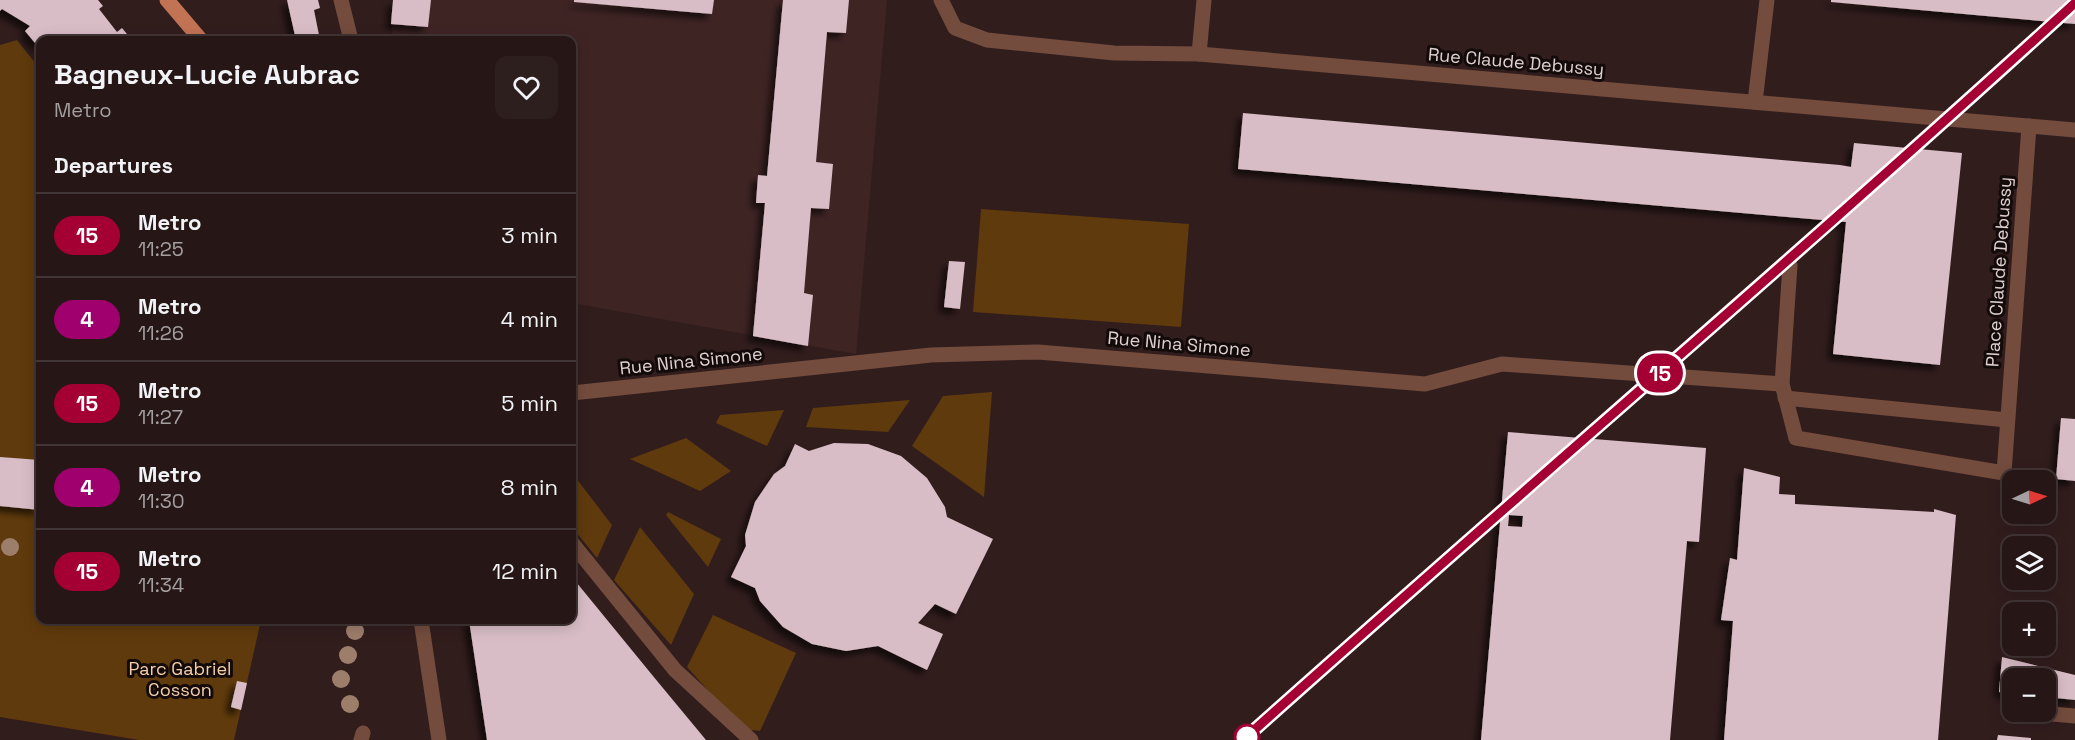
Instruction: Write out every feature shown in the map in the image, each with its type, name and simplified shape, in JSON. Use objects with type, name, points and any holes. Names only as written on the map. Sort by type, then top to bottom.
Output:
[{"type":"main road","points":[[167,0],[198,36]]},
{"type":"street","points":[[342,0],[350,36]]},
{"type":"street","name":"Rue Claude Debussy","points":[[941,0],[955,28],[987,40],[1114,53],[1199,54],[2075,130]]},
{"type":"street","points":[[1199,54],[1204,0]]},
{"type":"street","points":[[1755,102],[1767,0]]},
{"type":"street","name":"Place Claude Debussy","points":[[1790,265],[1783,391],[1796,438],[2004,473],[2029,126]]},
{"type":"street","name":"Rue Nina Simone","points":[[576,393],[931,355],[1038,352],[1425,384],[1502,364],[1783,391]]},
{"type":"street","points":[[1783,391],[2007,420]]},
{"type":"street","points":[[576,548],[675,670],[751,740]]},
{"type":"street","points":[[422,624],[439,740]]},
{"type":"street","points":[[2056,714],[2075,716]]},
{"type":"shaded area","points":[[393,0],[887,0],[856,354],[576,304],[576,36],[393,36],[391,24]]},
{"type":"green space","name":"Parc Gabriel Cosson","points":[[17,40],[36,64],[36,624],[260,624],[234,740],[139,740],[0,717],[0,45]]},
{"type":"green space","points":[[981,209],[1189,224],[1181,327],[973,312]]},
{"type":"green space","points":[[992,392],[984,497],[912,446],[943,396]]},
{"type":"green space","points":[[910,400],[888,432],[806,427],[813,408]]},
{"type":"green space","points":[[784,410],[767,446],[716,423],[720,415]]},
{"type":"green space","points":[[686,438],[731,471],[700,491],[630,459]]},
{"type":"green space","points":[[576,478],[612,525],[597,558],[576,532]]},
{"type":"green space","points":[[668,512],[721,539],[708,567],[666,515]]},
{"type":"green space","points":[[640,527],[694,594],[671,645],[614,580]]},
{"type":"green space","points":[[713,615],[796,653],[760,731],[743,729],[687,667]]},
{"type":"building","points":[[0,0],[98,0],[103,6],[99,9],[117,32],[122,28],[129,36],[36,36],[36,44],[25,31],[30,26],[2,9],[0,11]]},
{"type":"building","points":[[287,0],[318,0],[320,8],[314,10],[319,36],[295,36]]},
{"type":"building","points":[[393,0],[431,0],[428,27],[391,24]]},
{"type":"building","points":[[574,0],[714,0],[712,14],[574,2]]},
{"type":"building","points":[[783,0],[849,0],[846,33],[827,32],[816,162],[833,164],[829,209],[811,208],[804,293],[813,295],[808,346],[753,336],[765,203],[756,203],[758,175],[767,176]]},
{"type":"building","points":[[1831,0],[2075,0],[2075,24],[1831,2]]},
{"type":"building","points":[[1243,113],[1851,167],[1854,143],[1962,153],[1940,365],[1833,354],[1846,222],[1238,169]]},
{"type":"building","points":[[949,261],[965,262],[960,309],[944,307]]},
{"type":"building","points":[[2061,418],[2075,419],[2075,481],[2056,479]]},
{"type":"building","points":[[1508,432],[1706,448],[1699,542],[1687,541],[1670,740],[1481,740]],"holes":[[[1509,515],[1523,516],[1522,527],[1508,526]]]},
{"type":"building","points":[[834,443],[868,444],[901,456],[927,478],[945,507],[947,517],[993,539],[956,614],[935,604],[918,623],[943,634],[927,670],[878,646],[846,651],[812,644],[783,627],[760,601],[755,588],[731,577],[746,546],[745,535],[755,502],[774,474],[785,466],[795,444],[809,451]]},
{"type":"building","points":[[0,457],[36,460],[36,510],[0,506]]},
{"type":"building","points":[[1744,468],[1780,477],[1779,494],[1795,495],[1795,504],[1934,512],[1934,509],[1956,515],[1938,740],[1724,740],[1733,621],[1721,620],[1730,558],[1737,560]]},
{"type":"building","points":[[576,582],[706,740],[487,740],[470,624],[576,624]]},
{"type":"building","points":[[2002,657],[2047,668],[2002,668],[2002,692],[1999,692]]},
{"type":"building","points":[[2056,670],[2075,675],[2075,700],[2056,698]]},
{"type":"building","points":[[237,681],[247,683],[241,710],[231,707]]},
{"type":"building","points":[[1998,735],[2031,738],[2031,740],[1997,740]]},
{"type":"metro line","name":"15","points":[[1243,740],[1788,261],[2075,3]]}]
